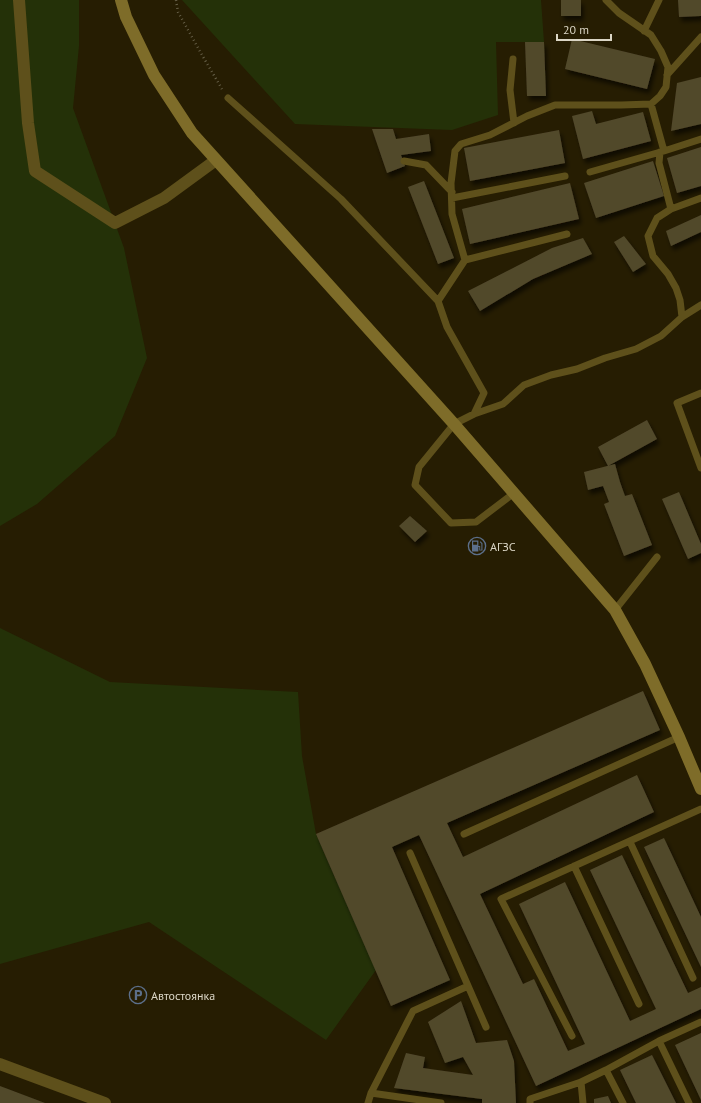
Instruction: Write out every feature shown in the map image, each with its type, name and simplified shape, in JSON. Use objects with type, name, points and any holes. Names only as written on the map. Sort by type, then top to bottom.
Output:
[{"type":"street","points":[[19,0],[28,123],[35,171],[115,223],[164,198],[216,160]]},
{"type":"street","points":[[121,0],[126,17],[154,75],[192,133],[454,424],[615,610],[645,664],[679,736],[701,789]]},
{"type":"street","points":[[0,1064],[105,1103]]},
{"type":"lane","points":[[464,260],[452,214],[452,183],[455,151],[461,144],[490,135],[527,116],[555,105],[651,104],[660,96],[666,87],[668,67],[661,51],[651,36],[619,13],[606,0]]},
{"type":"lane","points":[[644,31],[659,0]]},
{"type":"lane","points":[[667,75],[701,37]]},
{"type":"lane","points":[[513,59],[510,90],[514,123]]},
{"type":"lane","points":[[228,98],[341,199],[438,301],[447,327],[484,393],[474,414]]},
{"type":"lane","points":[[651,104],[662,152],[659,163],[671,209]]},
{"type":"lane","points":[[590,172],[662,152],[701,139]]},
{"type":"lane","points":[[404,161],[426,165],[452,195]]},
{"type":"lane","points":[[452,195],[565,176]]},
{"type":"lane","points":[[682,317],[680,300],[676,288],[668,274],[653,256],[648,236],[657,218],[671,209],[701,198]]},
{"type":"lane","points":[[438,301],[464,260],[567,234]]},
{"type":"lane","points":[[514,494],[476,522],[451,523],[415,485],[419,467],[454,424],[474,414],[503,404],[524,385],[551,375],[577,369],[605,358],[636,349],[661,336],[682,317],[701,305]]},
{"type":"lane","points":[[701,393],[677,403],[701,468]]},
{"type":"lane","points":[[615,610],[657,557]]},
{"type":"lane","points":[[464,834],[679,736]]},
{"type":"lane","points":[[572,1036],[501,899],[701,809]]},
{"type":"lane","points":[[630,842],[693,978]]},
{"type":"lane","points":[[410,853],[486,1027]]},
{"type":"lane","points":[[574,866],[639,1004]]},
{"type":"lane","points":[[368,1103],[371,1093],[413,1011],[468,986]]},
{"type":"lane","points":[[530,1103],[530,1099],[581,1082],[659,1041],[701,1022]]},
{"type":"lane","points":[[659,1041],[689,1103]]},
{"type":"lane","points":[[606,1070],[623,1103]]},
{"type":"lane","points":[[581,1082],[583,1103]]},
{"type":"lane","points":[[371,1093],[441,1103]]},
{"type":"path","points":[[176,0],[178,12],[228,98]]},
{"type":"green space","points":[[0,0],[79,0],[79,46],[73,108],[124,248],[147,358],[115,436],[37,504],[0,526]]},
{"type":"green space","points":[[182,0],[541,0],[544,42],[496,42],[498,115],[452,130],[295,124]]},
{"type":"green space","points":[[0,628],[110,682],[298,692],[302,756],[316,834],[376,970],[326,1040],[149,922],[0,964]]},
{"type":"building","points":[[561,0],[581,0],[581,16],[561,16]]},
{"type":"building","points":[[678,0],[701,0],[701,16],[679,17]]},
{"type":"building","points":[[572,39],[655,59],[647,89],[565,69]]},
{"type":"building","points":[[525,42],[544,42],[546,96],[527,96]]},
{"type":"building","points":[[701,77],[701,124],[671,131],[677,83]]},
{"type":"building","points":[[592,111],[596,124],[643,112],[651,141],[583,159],[572,116]]},
{"type":"building","points":[[372,129],[393,129],[396,139],[429,134],[431,151],[401,155],[405,166],[387,173]]},
{"type":"building","points":[[559,130],[565,163],[470,181],[464,148]]},
{"type":"building","points":[[701,147],[701,186],[677,193],[667,158]]},
{"type":"building","points":[[653,161],[664,196],[596,218],[584,183]]},
{"type":"building","points":[[424,181],[454,258],[438,264],[408,187]]},
{"type":"building","points":[[570,183],[579,219],[470,244],[462,209]]},
{"type":"building","points":[[701,215],[701,232],[671,246],[666,231]]},
{"type":"building","points":[[624,236],[646,264],[633,272],[614,242]]},
{"type":"building","points":[[583,238],[592,254],[533,279],[480,311],[468,291],[552,248]]},
{"type":"building","points":[[647,420],[657,439],[608,466],[598,447]]},
{"type":"building","points":[[615,464],[625,496],[632,494],[652,545],[624,556],[604,504],[609,502],[603,486],[588,490],[584,472]]},
{"type":"building","points":[[679,492],[701,544],[701,553],[688,559],[662,499]]},
{"type":"building","points":[[410,516],[427,531],[415,542],[399,526]]},
{"type":"building","points":[[643,691],[660,730],[447,823],[463,857],[637,775],[654,812],[480,894],[523,984],[534,979],[568,1051],[585,1044],[519,904],[565,882],[630,1021],[656,1009],[590,870],[622,855],[688,993],[701,987],[701,1009],[536,1086],[419,835],[392,847],[450,980],[391,1006],[316,834]]},
{"type":"building","points":[[664,838],[701,917],[701,967],[644,847]]},
{"type":"building","points":[[461,1001],[476,1043],[507,1040],[514,1061],[516,1103],[482,1103],[482,1099],[394,1088],[406,1053],[425,1057],[423,1068],[473,1075],[463,1057],[445,1063],[428,1022]]},
{"type":"building","points":[[701,1033],[701,1100],[675,1045]]},
{"type":"building","points":[[652,1055],[676,1103],[636,1103],[620,1070]]},
{"type":"building","points":[[0,1086],[45,1103],[0,1103]]},
{"type":"building","points":[[608,1096],[611,1103],[594,1103],[594,1099]]},
{"type":"place","name":"АГЗС","points":[[477,546]]},
{"type":"place","name":"Автостоянка","points":[[138,995]]}]
